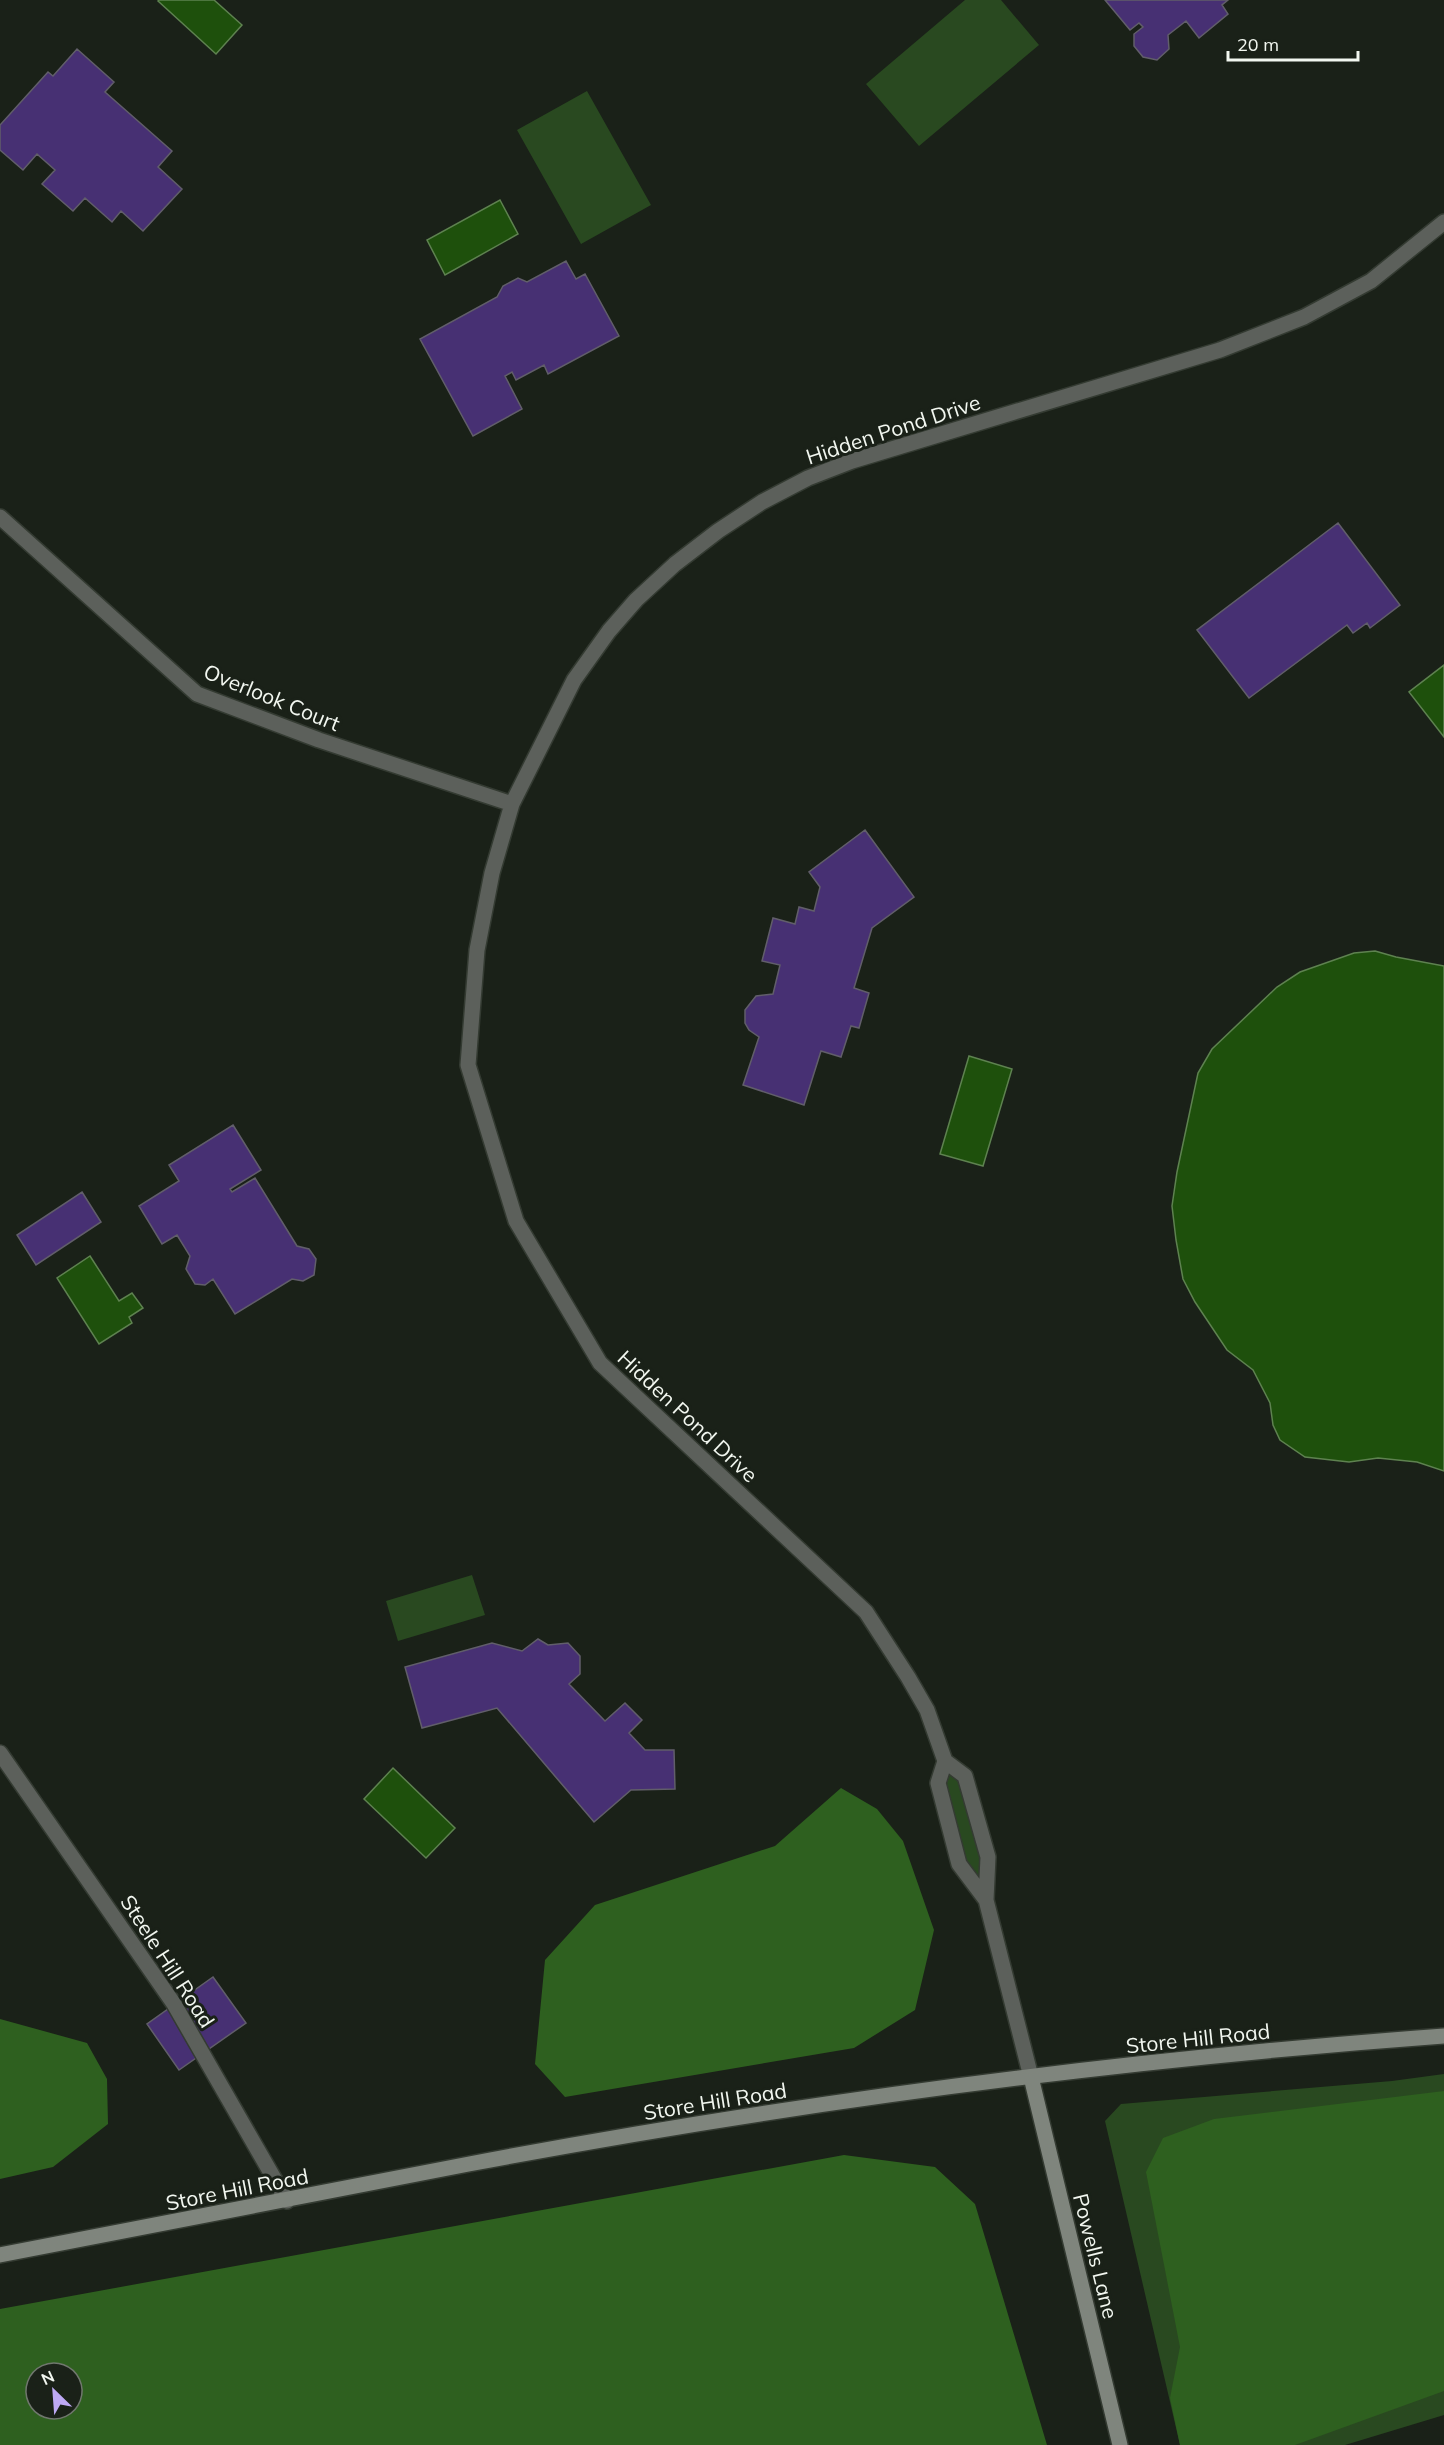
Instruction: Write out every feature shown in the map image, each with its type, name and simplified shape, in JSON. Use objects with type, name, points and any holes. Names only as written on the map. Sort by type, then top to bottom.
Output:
[{"type":"main road","name":"Store Hill Road","points":[[0,2255],[470,2164],[827,2105],[1031,2077],[1444,2036]]},
{"type":"main road","name":"Powells Lane","points":[[1031,2077],[1120,2445]]},
{"type":"street","name":"Hidden Pond Drive","points":[[1031,2077],[986,1900],[988,1857],[965,1776],[945,1761],[927,1710],[908,1677],[866,1612],[600,1363],[516,1221],[468,1065],[477,950],[492,873],[512,804],[574,680],[609,631],[636,600],[675,564],[718,531],[762,502],[808,478],[852,461],[1220,350],[1304,317],[1371,282],[1444,222]]},
{"type":"street","name":"Overlook Court","points":[[0,517],[197,694],[319,740],[512,804]]},
{"type":"street","name":"Steele Hill Road","points":[[0,1753],[174,2004],[287,2201]]},
{"type":"street","name":"Hidden Pond Drive","points":[[945,1761],[938,1782],[959,1864],[986,1900]]},
{"type":"shaded area","points":[[159,0],[214,0],[242,25],[216,54]]},
{"type":"shaded area","points":[[965,0],[1001,0],[1039,45],[919,146],[866,84]]},
{"type":"shaded area","points":[[587,91],[651,205],[581,244],[517,130]]},
{"type":"shaded area","points":[[500,200],[518,234],[445,275],[427,240]]},
{"type":"shaded area","points":[[1444,665],[1444,737],[1409,692]]},
{"type":"shaded area","points":[[1375,951],[1444,966],[1444,1471],[1417,1462],[1378,1458],[1349,1462],[1305,1457],[1280,1440],[1273,1425],[1270,1403],[1253,1370],[1227,1350],[1195,1302],[1183,1279],[1176,1240],[1172,1206],[1177,1172],[1198,1073],[1212,1049],[1277,987],[1300,972],[1354,953]]},
{"type":"shaded area","points":[[969,1056],[1012,1069],[983,1166],[940,1154]]},
{"type":"shaded area","points":[[90,1256],[119,1301],[132,1293],[143,1308],[129,1317],[132,1323],[99,1344],[57,1278]]},
{"type":"shaded area","points":[[472,1575],[485,1615],[398,1641],[386,1601]]},
{"type":"shaded area","points":[[945,1761],[965,1776],[988,1857],[986,1900],[959,1864],[938,1783]]},
{"type":"shaded area","points":[[393,1768],[455,1828],[426,1858],[364,1799]]},
{"type":"shaded area","points":[[841,1788],[877,1809],[903,1841],[934,1930],[915,2010],[854,2048],[565,2097],[535,2064],[545,1960],[595,1905],[775,1846]]},
{"type":"shaded area","points":[[0,2019],[87,2043],[107,2079],[108,2124],[53,2167],[0,2179]]},
{"type":"shaded area","points":[[1444,2074],[1444,2415],[1345,2445],[1180,2445],[1105,2121],[1121,2104],[1392,2081]]},
{"type":"shaded area","points":[[1444,2091],[1444,2391],[1295,2445],[1180,2445],[1170,2398],[1180,2347],[1146,2172],[1163,2138],[1214,2119]]},
{"type":"shaded area","points":[[844,2155],[935,2167],[975,2204],[1047,2445],[0,2445],[0,2309]]},
{"type":"building","points":[[1105,0],[1228,0],[1222,5],[1228,14],[1199,38],[1186,21],[1168,35],[1169,49],[1157,60],[1143,57],[1134,46],[1134,34],[1143,27],[1139,23],[1130,30]]},
{"type":"building","points":[[77,49],[114,82],[105,92],[172,151],[158,167],[182,189],[143,231],[121,211],[112,222],[85,198],[73,211],[42,184],[55,170],[37,154],[23,170],[0,150],[0,125],[48,72],[53,76]]},
{"type":"building","points":[[566,261],[576,279],[585,274],[619,336],[548,374],[544,365],[516,380],[512,372],[505,376],[522,409],[473,436],[420,339],[497,297],[503,286],[518,278],[527,282]]},
{"type":"building","points":[[1338,523],[1400,605],[1370,628],[1367,623],[1353,633],[1347,625],[1249,698],[1197,630]]},
{"type":"building","points":[[865,830],[914,897],[872,928],[854,988],[869,993],[859,1028],[851,1026],[841,1057],[821,1051],[804,1105],[743,1085],[759,1037],[749,1030],[745,1023],[745,1010],[756,996],[773,994],[780,965],[762,961],[773,918],[795,924],[799,907],[814,911],[820,887],[809,872]]},
{"type":"building","points":[[233,1125],[261,1170],[230,1189],[232,1192],[255,1178],[297,1246],[309,1249],[316,1259],[314,1275],[303,1281],[292,1279],[235,1314],[213,1279],[205,1285],[195,1284],[186,1269],[190,1256],[177,1235],[162,1244],[139,1206],[179,1181],[169,1165]]},
{"type":"building","points":[[82,1192],[101,1222],[36,1265],[17,1235]]},
{"type":"building","points":[[538,1639],[548,1645],[568,1643],[580,1656],[580,1674],[569,1684],[605,1721],[625,1703],[642,1720],[629,1733],[645,1750],[674,1750],[675,1789],[631,1790],[594,1822],[497,1708],[422,1728],[405,1667],[492,1643],[522,1651]]},
{"type":"building","points":[[213,1977],[246,2023],[179,2070],[147,2024]]}]
